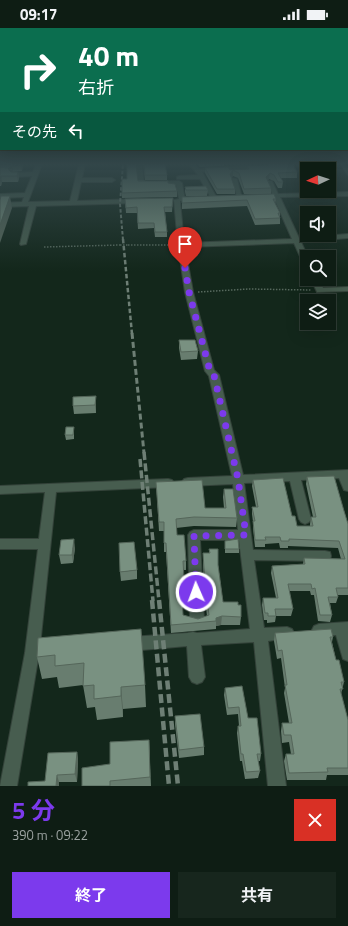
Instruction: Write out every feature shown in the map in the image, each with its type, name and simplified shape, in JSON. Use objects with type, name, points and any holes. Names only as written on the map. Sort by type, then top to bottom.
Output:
[{"type":"street","points":[[24,205],[26,199]]},
{"type":"street","points":[[180,199],[180,245],[189,292],[210,371],[214,375],[238,479],[256,626],[260,635],[277,786]]},
{"type":"street","points":[[279,199],[288,218],[295,240],[300,250]]},
{"type":"street","points":[[0,205],[147,201]]},
{"type":"street","points":[[23,244],[33,204]]},
{"type":"street","points":[[180,245],[348,236]]},
{"type":"street","points":[[318,286],[320,290],[348,289]]},
{"type":"street","points":[[0,490],[346,474],[348,487]]},
{"type":"street","points":[[295,477],[305,519]]},
{"type":"street","points":[[8,786],[32,653],[51,488]]},
{"type":"street","points":[[197,620],[194,536],[246,535]]},
{"type":"street","points":[[0,544],[44,544]]},
{"type":"street","points":[[248,555],[325,556]]},
{"type":"street","points":[[117,645],[193,638],[260,635],[345,628],[348,654]]},
{"type":"street","points":[[193,638],[197,677]]},
{"type":"street","points":[[32,653],[63,650]]},
{"type":"path","points":[[44,247],[180,245]]},
{"type":"path","points":[[189,292],[249,289],[320,290]]},
{"type":"building","points":[[9,199],[0,225],[0,200]]},
{"type":"building","points":[[125,199],[173,199],[172,207],[164,207],[167,232],[155,232],[154,223],[138,223],[137,207],[126,208]]},
{"type":"building","points":[[182,199],[273,199],[280,213],[278,213],[280,218],[255,219],[247,200],[182,203]]},
{"type":"building","points":[[179,340],[195,340],[198,351],[181,352]]},
{"type":"building","points":[[96,396],[95,405],[73,406],[73,397]]},
{"type":"building","points":[[66,427],[74,427],[73,435],[65,435]]},
{"type":"building","points":[[334,476],[348,524],[348,588],[336,588],[338,597],[328,597],[332,615],[320,615],[315,588],[312,589],[311,584],[288,584],[293,609],[275,609],[276,616],[268,616],[268,613],[265,613],[263,598],[278,598],[272,566],[305,564],[304,558],[345,559],[339,541],[289,539],[289,541],[281,541],[280,537],[265,537],[266,540],[255,540],[253,521],[255,521],[252,507],[258,507],[253,480],[283,478],[292,516],[295,516],[297,526],[313,526],[311,517],[316,517],[307,477]]},
{"type":"building","points":[[202,480],[205,508],[226,508],[224,489],[233,489],[237,518],[194,517],[176,519],[177,535],[184,535],[186,561],[183,561],[184,579],[181,578],[183,615],[198,619],[209,615],[207,600],[210,600],[208,584],[205,584],[203,553],[210,553],[209,549],[218,549],[218,565],[223,602],[238,602],[238,605],[241,605],[241,617],[222,616],[216,618],[216,621],[171,625],[166,543],[164,543],[164,522],[159,522],[156,482]]},
{"type":"building","points":[[74,539],[72,555],[59,555],[61,540]]},
{"type":"building","points":[[238,539],[239,549],[225,549],[225,541]]},
{"type":"building","points":[[134,542],[137,570],[120,572],[119,543]]},
{"type":"building","points":[[141,629],[145,685],[121,687],[121,696],[94,699],[94,685],[83,686],[84,663],[55,666],[55,655],[37,657],[38,638]]},
{"type":"building","points":[[331,629],[333,637],[330,637],[336,660],[339,660],[344,682],[341,682],[343,689],[340,689],[348,720],[348,768],[327,768],[328,772],[289,773],[286,754],[294,754],[291,735],[284,735],[282,723],[292,723],[285,685],[287,685],[282,650],[278,651],[275,633]]},
{"type":"building","points":[[242,686],[248,718],[257,718],[261,754],[257,754],[260,771],[246,772],[243,754],[241,754],[238,726],[241,726],[239,707],[228,708],[225,688]]},
{"type":"building","points":[[200,714],[204,747],[179,750],[175,716]]},
{"type":"building","points":[[149,740],[150,777],[110,781],[110,786],[82,786],[82,768],[110,764],[110,742]]},
{"type":"building","points":[[77,752],[75,774],[57,775],[56,786],[28,786],[28,782],[45,781],[48,753]]},
{"type":"railway","points":[[120,199],[123,240]]},
{"type":"railway","points":[[123,239],[132,334]]},
{"type":"railway","points":[[132,333],[144,453]]},
{"type":"railway","points":[[144,452],[159,601]]},
{"type":"railway","points":[[140,459],[153,601]]},
{"type":"railway","points":[[152,600],[169,786]]},
{"type":"railway","points":[[159,600],[178,786]]},
{"type":"route","points":[[185,268],[189,292],[210,371],[214,375],[238,479],[246,535],[194,536],[196,592]]}]
